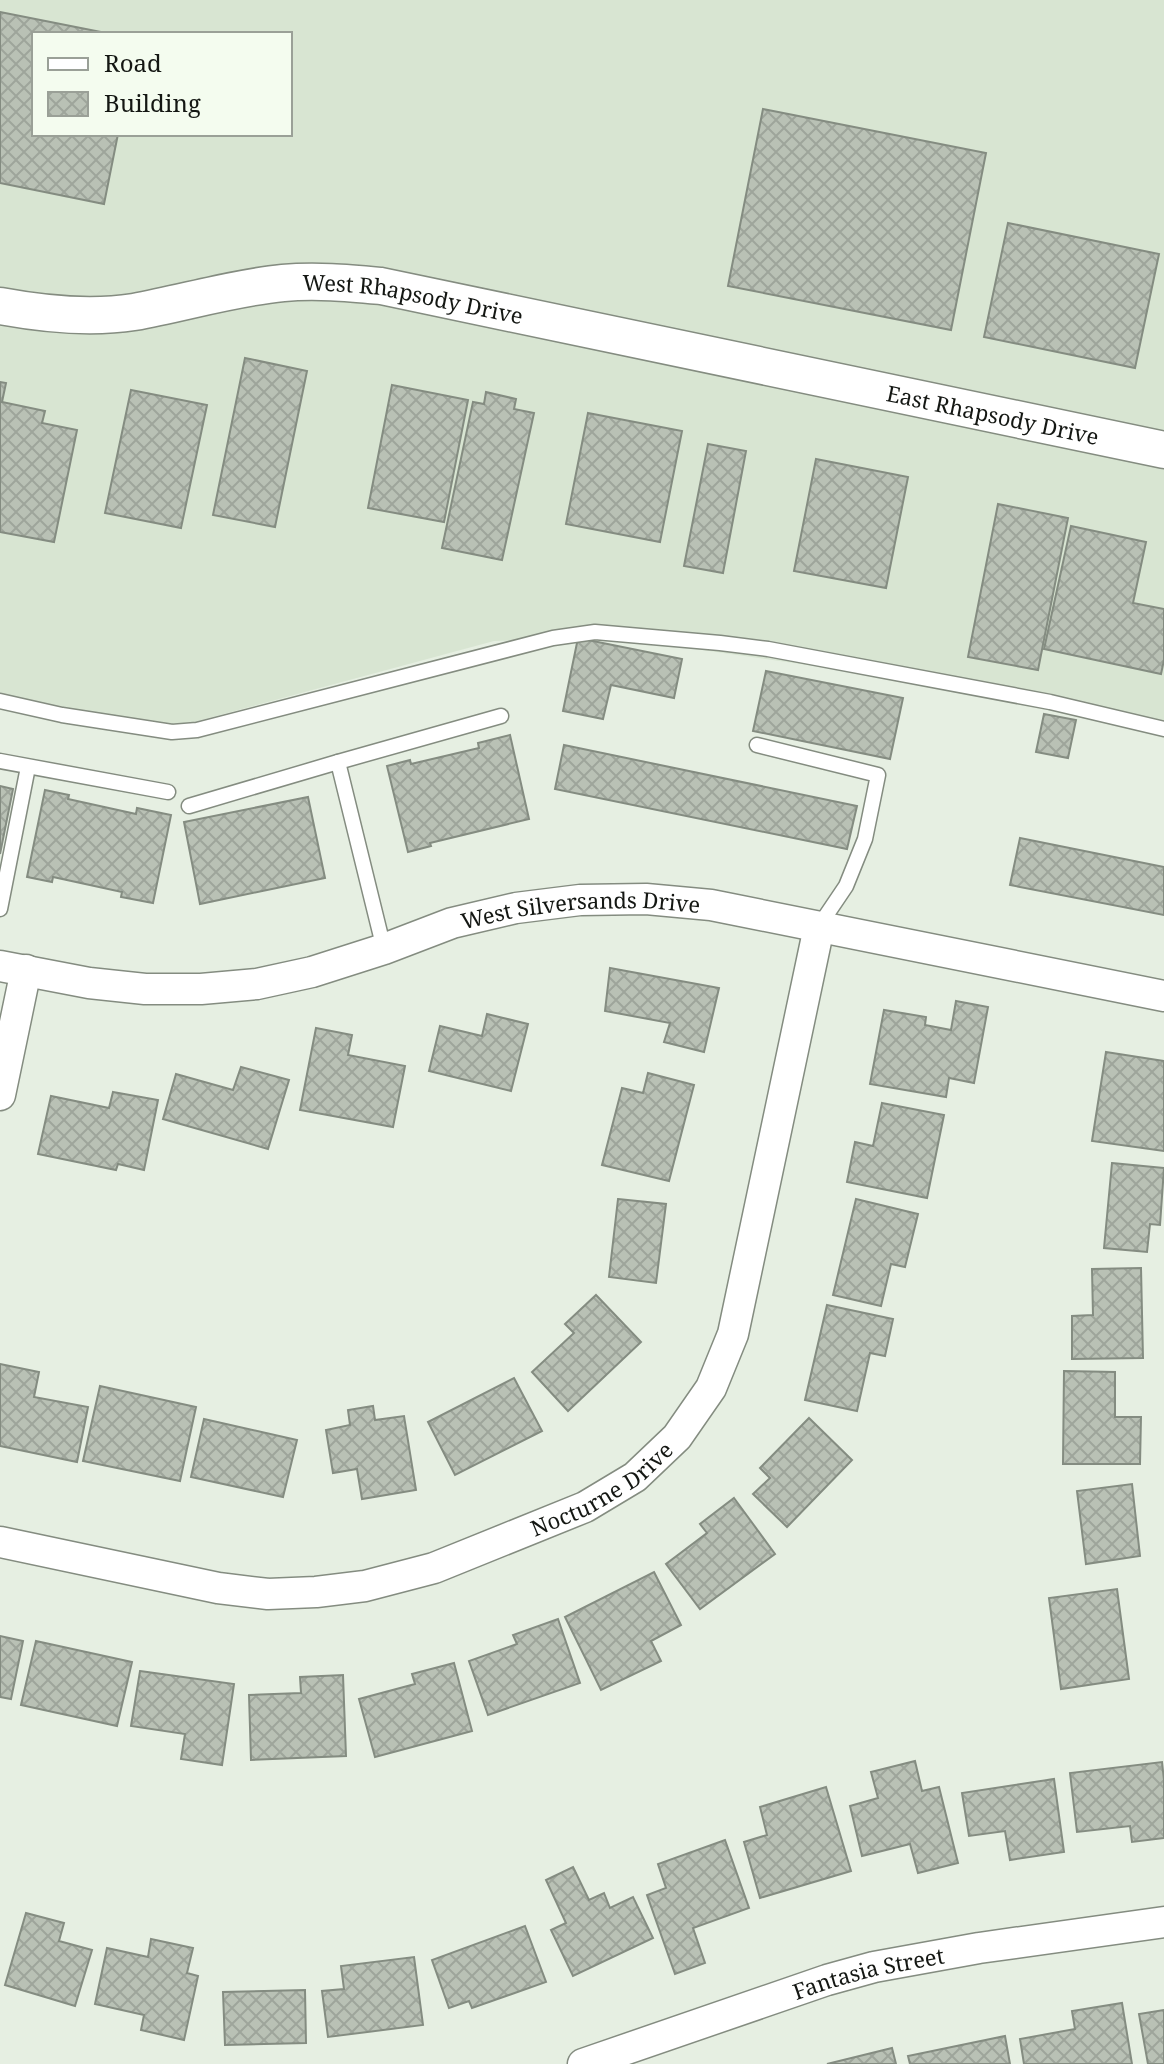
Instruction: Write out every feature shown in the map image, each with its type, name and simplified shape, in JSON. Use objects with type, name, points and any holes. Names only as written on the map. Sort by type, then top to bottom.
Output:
[{"type":"street","name":"West Rhapsody Drive","points":[[0,306],[52,314],[105,314],[131,312],[237,289],[285,283],[381,286],[822,379]]},
{"type":"street","name":"East Rhapsody Drive","points":[[822,379],[1164,450]]},
{"type":"street","name":"West Silversands Drive","points":[[13,968],[89,983],[145,989],[201,989],[257,984],[312,972],[452,923],[516,908],[580,900],[646,899],[711,905],[1164,996]]},
{"type":"street","name":"Nocturne Drive","points":[[0,1542],[218,1588],[268,1594],[316,1592],[365,1586],[434,1568],[585,1507],[635,1477],[677,1437],[711,1388],[733,1334],[819,927]]},
{"type":"street","points":[[0,1095],[13,968]]},
{"type":"street","name":"Fantasia Street","points":[[583,2064],[827,1980],[874,1967],[979,1948],[1164,1922]]},
{"type":"lane","points":[[0,701],[62,715],[172,732],[197,730],[553,638],[595,632],[768,649],[1050,702],[1164,729]]},
{"type":"lane","points":[[189,806],[501,716]]},
{"type":"lane","points":[[757,745],[878,775],[865,839],[846,886],[819,927]]},
{"type":"lane","points":[[0,761],[168,792]]},
{"type":"lane","points":[[338,762],[384,949]]},
{"type":"lane","points":[[0,909],[28,767]]},
{"type":"shaded area","points":[[0,0],[1164,0],[1164,725],[843,670],[610,637],[494,641],[168,729],[0,696]]},
{"type":"building","points":[[0,12],[101,32],[32,32],[32,136],[118,136],[104,204],[0,183]]},
{"type":"building","points":[[763,109],[986,153],[951,330],[728,286]]},
{"type":"building","points":[[1008,223],[1159,254],[1135,368],[984,337]]},
{"type":"building","points":[[245,358],[307,371],[275,527],[213,515]]},
{"type":"building","points":[[0,382],[6,383],[2,402],[45,411],[42,423],[77,430],[54,542],[0,532]]},
{"type":"building","points":[[392,385],[468,400],[444,522],[368,508]]},
{"type":"building","points":[[131,390],[207,405],[181,528],[105,513]]},
{"type":"building","points":[[486,392],[516,399],[514,409],[534,413],[502,560],[442,548],[473,402],[484,404]]},
{"type":"building","points":[[588,413],[682,431],[660,542],[566,524]]},
{"type":"building","points":[[708,444],[746,451],[723,573],[684,566]]},
{"type":"building","points":[[816,459],[908,477],[886,588],[794,571]]},
{"type":"building","points":[[998,504],[1068,518],[1038,670],[968,657]]},
{"type":"building","points":[[1071,526],[1146,542],[1133,603],[1164,609],[1161,674],[1044,649]]},
{"type":"building","points":[[578,638],[682,659],[674,698],[611,685],[603,719],[563,711]]},
{"type":"building","points":[[766,671],[903,698],[890,759],[753,731]]},
{"type":"building","points":[[1044,714],[1076,720],[1068,758],[1036,752]]},
{"type":"building","points":[[510,735],[529,819],[430,843],[431,846],[408,852],[387,766],[410,760],[411,764],[479,748],[478,743]]},
{"type":"building","points":[[564,745],[857,806],[847,849],[555,789]]},
{"type":"building","points":[[0,786],[13,789],[0,854]]},
{"type":"building","points":[[45,790],[69,795],[68,799],[136,814],[137,808],[171,815],[153,903],[121,897],[122,892],[53,877],[52,882],[27,877]]},
{"type":"building","points":[[308,797],[325,878],[200,904],[184,822]]},
{"type":"building","points":[[1020,838],[1164,867],[1164,915],[1010,885]]},
{"type":"building","points":[[610,968],[719,988],[704,1052],[664,1042],[670,1023],[605,1011]]},
{"type":"building","points":[[956,1001],[988,1007],[974,1083],[949,1078],[946,1097],[870,1084],[884,1010],[926,1017],[925,1025],[951,1030]]},
{"type":"building","points":[[487,1014],[528,1024],[511,1091],[429,1071],[440,1026],[482,1036]]},
{"type":"building","points":[[316,1028],[352,1035],[348,1055],[405,1066],[393,1127],[300,1110]]},
{"type":"building","points":[[1106,1052],[1164,1061],[1164,1151],[1092,1141]]},
{"type":"building","points":[[241,1067],[289,1080],[268,1149],[163,1119],[176,1074],[233,1090]]},
{"type":"building","points":[[648,1073],[694,1085],[669,1181],[602,1165],[622,1088],[643,1093]]},
{"type":"building","points":[[113,1092],[158,1100],[144,1170],[118,1164],[116,1170],[38,1154],[51,1096],[109,1108]]},
{"type":"building","points":[[882,1103],[944,1115],[927,1198],[847,1182],[855,1142],[873,1146]]},
{"type":"building","points":[[1112,1163],[1164,1168],[1160,1225],[1150,1224],[1147,1252],[1104,1248]]},
{"type":"building","points":[[618,1199],[666,1204],[656,1283],[609,1277]]},
{"type":"building","points":[[856,1199],[918,1214],[905,1267],[891,1264],[881,1306],[833,1295]]},
{"type":"building","points":[[1141,1268],[1143,1358],[1072,1359],[1072,1316],[1093,1315],[1092,1269]]},
{"type":"building","points":[[596,1295],[641,1342],[568,1411],[532,1372],[574,1333],[565,1324]]},
{"type":"building","points":[[827,1305],[893,1319],[885,1356],[870,1353],[857,1411],[805,1400]]},
{"type":"building","points":[[0,1364],[39,1372],[34,1397],[88,1407],[77,1462],[0,1446]]},
{"type":"building","points":[[1064,1371],[1115,1372],[1115,1417],[1141,1417],[1140,1464],[1063,1464]]},
{"type":"building","points":[[514,1378],[542,1431],[455,1475],[428,1422]]},
{"type":"building","points":[[100,1386],[196,1407],[180,1481],[83,1461]]},
{"type":"building","points":[[373,1406],[375,1420],[404,1416],[416,1490],[362,1499],[357,1469],[333,1473],[326,1430],[350,1425],[348,1410]]},
{"type":"building","points":[[809,1418],[852,1460],[787,1527],[753,1494],[770,1478],[760,1468]]},
{"type":"building","points":[[204,1419],[297,1440],[283,1497],[191,1477]]},
{"type":"building","points":[[1132,1484],[1140,1556],[1086,1564],[1077,1491]]},
{"type":"building","points":[[734,1498],[775,1554],[700,1609],[666,1564],[707,1533],[700,1524]]},
{"type":"building","points":[[654,1572],[681,1625],[651,1641],[661,1661],[601,1690],[565,1617]]},
{"type":"building","points":[[1117,1589],[1129,1679],[1061,1689],[1049,1598]]},
{"type":"building","points":[[558,1619],[580,1683],[488,1715],[469,1661],[517,1644],[513,1635]]},
{"type":"building","points":[[0,1636],[23,1641],[11,1699],[0,1697]]},
{"type":"building","points":[[36,1641],[132,1662],[117,1726],[21,1705]]},
{"type":"building","points":[[454,1663],[472,1731],[375,1757],[359,1699],[415,1684],[412,1674]]},
{"type":"building","points":[[140,1671],[234,1684],[222,1765],[181,1759],[185,1734],[131,1726]]},
{"type":"building","points":[[343,1675],[346,1756],[251,1760],[249,1695],[301,1693],[300,1677]]},
{"type":"building","points":[[915,1761],[922,1791],[939,1787],[958,1863],[918,1873],[910,1844],[862,1856],[850,1806],[878,1798],[871,1772]]},
{"type":"building","points":[[1162,1762],[1164,1838],[1132,1842],[1130,1826],[1077,1832],[1070,1773]]},
{"type":"building","points":[[1054,1779],[1064,1852],[1010,1860],[1005,1831],[969,1836],[962,1793]]},
{"type":"building","points":[[826,1787],[851,1871],[760,1898],[744,1842],[767,1835],[760,1807]]},
{"type":"building","points":[[725,1840],[749,1908],[693,1928],[705,1963],[675,1974],[647,1895],[666,1888],[658,1864]]},
{"type":"building","points":[[573,1867],[589,1900],[604,1893],[610,1908],[633,1897],[653,1938],[573,1976],[551,1930],[566,1923],[546,1880]]},
{"type":"building","points":[[26,1913],[64,1923],[59,1941],[92,1950],[75,2006],[5,1985]]},
{"type":"building","points":[[525,1926],[546,1982],[472,2008],[469,2001],[449,2008],[432,1960]]},
{"type":"building","points":[[151,1939],[193,1948],[187,1973],[198,1976],[184,2040],[141,2030],[144,2015],[95,2004],[107,1948],[148,1957]]},
{"type":"building","points":[[414,1957],[423,2025],[328,2037],[322,1991],[344,1989],[341,1966]]},
{"type":"building","points":[[305,1990],[306,2043],[225,2045],[223,1992]]},
{"type":"building","points":[[1122,2003],[1132,2064],[1024,2064],[1020,2039],[1075,2029],[1072,2011]]},
{"type":"building","points":[[1164,2010],[1164,2064],[1148,2064],[1139,2014]]},
{"type":"building","points":[[1005,2036],[1010,2064],[910,2064],[908,2056]]},
{"type":"building","points":[[892,2048],[896,2064],[827,2064]]}]
